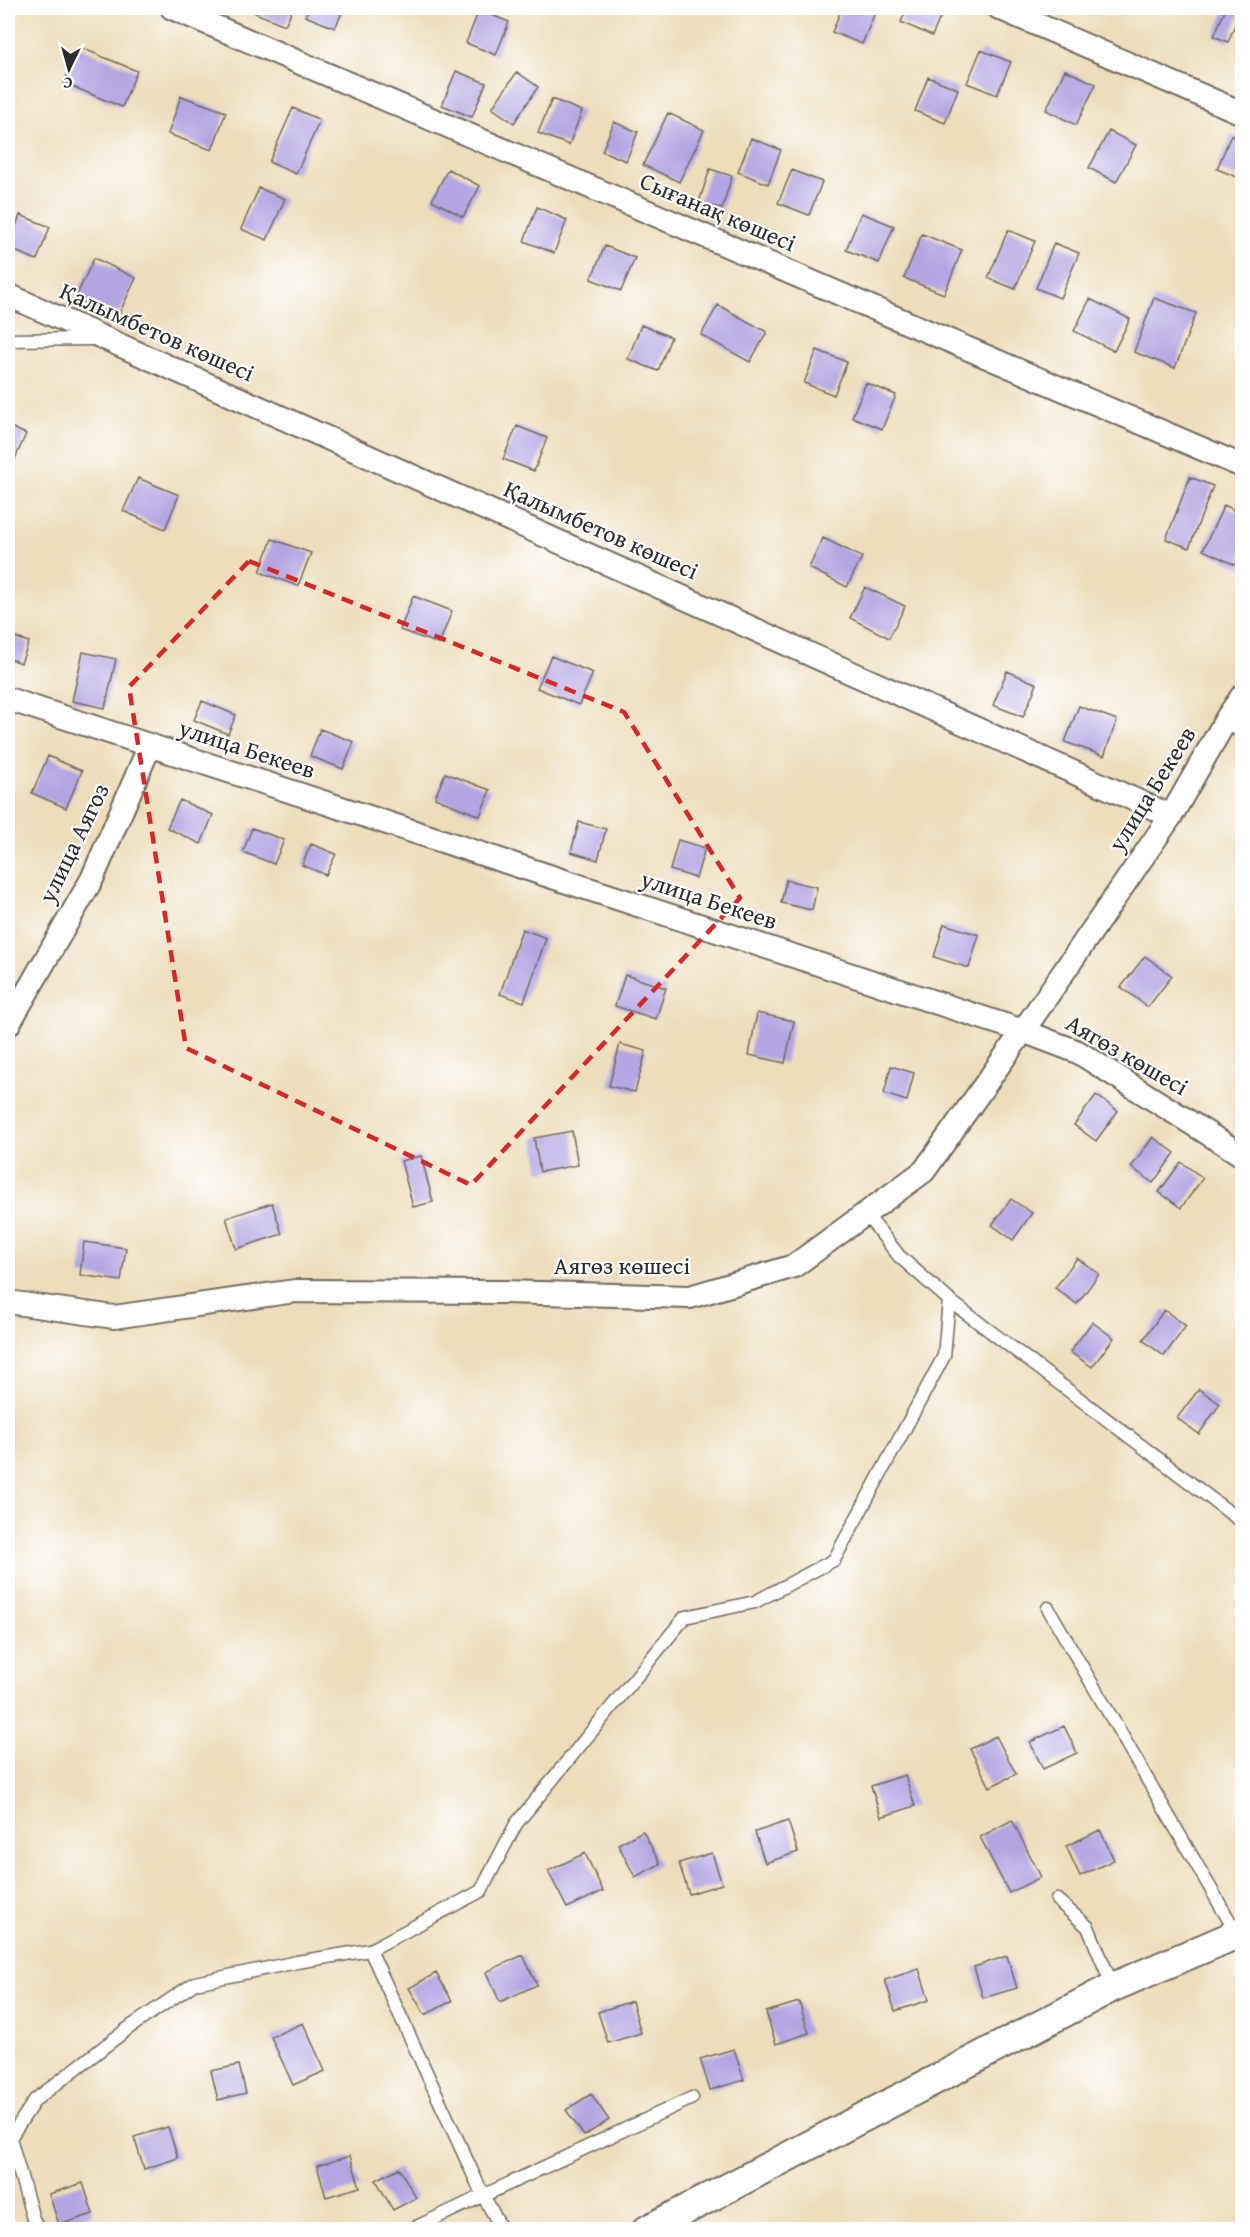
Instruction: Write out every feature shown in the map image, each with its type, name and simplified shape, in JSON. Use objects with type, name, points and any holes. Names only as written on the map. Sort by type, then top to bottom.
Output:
[{"type":"street","points":[[999,8],[1038,16],[1242,113]]},
{"type":"street","name":"Сығанақ көшесі","points":[[180,9],[1242,466]]},
{"type":"street","name":"Қалымбетов көшесі","points":[[8,295],[1171,816]]},
{"type":"street","name":"улица Бекеев","points":[[8,699],[1023,1031],[1235,722],[1242,696]]},
{"type":"street","name":"улица Аягоз","points":[[8,1024],[92,879],[150,745]]},
{"type":"street","name":"Аягөз көшесі","points":[[8,1302],[114,1317],[295,1291],[503,1292],[690,1297],[794,1266],[924,1171],[1023,1031],[1078,1052],[1242,1155]]},
{"type":"street","points":[[647,2229],[1113,1987],[1240,1933]]},
{"type":"lane","points":[[8,340],[104,338]]},
{"type":"lane","points":[[866,1214],[899,1256],[949,1300],[1242,1522]]},
{"type":"lane","points":[[39,2229],[33,2219],[9,2139],[35,2100],[130,2026],[195,1983],[370,1950],[481,1891],[516,1824],[685,1617],[755,1602],[834,1560],[944,1356],[949,1300]]},
{"type":"lane","points":[[1047,1608],[1240,1933]]},
{"type":"lane","points":[[1057,1900],[1088,1927],[1113,1987]]},
{"type":"lane","points":[[370,1950],[483,2196],[501,2229]]},
{"type":"lane","points":[[410,2229],[692,2098]]},
{"type":"highlighted area","points":[[249,561],[624,712],[740,898],[471,1185],[186,1048],[129,687]]},
{"type":"building","points":[[258,8],[293,8],[285,25],[255,13]]},
{"type":"building","points":[[309,8],[344,8],[335,28],[305,16]]},
{"type":"building","points":[[842,8],[876,10],[862,44],[832,32]]},
{"type":"building","points":[[907,8],[944,9],[932,36],[901,22]]},
{"type":"building","points":[[1226,8],[1242,8],[1228,42],[1214,36]]},
{"type":"building","points":[[479,10],[509,22],[496,55],[466,43]]},
{"type":"building","points":[[79,47],[137,71],[122,107],[64,83]]},
{"type":"building","points":[[981,50],[1011,62],[997,95],[967,83]]},
{"type":"building","points":[[1065,70],[1096,84],[1076,125],[1046,110]]},
{"type":"building","points":[[456,71],[486,83],[472,117],[442,105]]},
{"type":"building","points":[[517,72],[538,87],[514,123],[492,108]]},
{"type":"building","points":[[928,77],[958,89],[945,123],[915,111]]},
{"type":"building","points":[[181,96],[226,112],[212,150],[168,134]]},
{"type":"building","points":[[552,99],[582,111],[569,145],[538,133]]},
{"type":"building","points":[[293,108],[320,120],[296,174],[269,162]]},
{"type":"building","points":[[668,113],[704,130],[679,182],[643,165]]},
{"type":"building","points":[[614,122],[638,132],[626,161],[602,151]]},
{"type":"building","points":[[1109,131],[1136,145],[1116,182],[1089,168]]},
{"type":"building","points":[[1231,135],[1242,140],[1242,179],[1217,169]]},
{"type":"building","points":[[751,138],[781,150],[768,184],[738,172]]},
{"type":"building","points":[[448,169],[480,186],[463,217],[432,200]]},
{"type":"building","points":[[710,169],[732,176],[722,209],[699,202]]},
{"type":"building","points":[[792,170],[822,182],[809,215],[778,203]]},
{"type":"building","points":[[259,188],[285,199],[267,240],[241,229]]},
{"type":"building","points":[[537,207],[567,220],[554,253],[524,241]]},
{"type":"building","points":[[861,213],[894,226],[879,263],[846,250]]},
{"type":"building","points":[[20,215],[50,227],[37,260],[8,248]]},
{"type":"building","points":[[1008,230],[1035,241],[1015,289],[988,278]]},
{"type":"building","points":[[922,234],[962,250],[944,294],[904,278]]},
{"type":"building","points":[[1054,243],[1079,253],[1060,298],[1036,288]]},
{"type":"building","points":[[605,246],[635,258],[621,291],[591,279]]},
{"type":"building","points":[[94,258],[136,278],[117,318],[75,299]]},
{"type":"building","points":[[1154,298],[1196,313],[1175,368],[1134,352]]},
{"type":"building","points":[[1090,299],[1130,319],[1114,351],[1074,331]]},
{"type":"building","points":[[718,305],[767,332],[750,362],[701,335]]},
{"type":"building","points":[[641,325],[671,337],[658,371],[628,359]]},
{"type":"building","points":[[817,350],[847,362],[834,395],[804,383]]},
{"type":"building","points":[[866,383],[896,395],[882,429],[852,417]]},
{"type":"building","points":[[8,426],[26,434],[14,461],[8,459]]},
{"type":"building","points":[[517,426],[547,438],[534,471],[503,459]]},
{"type":"building","points":[[1190,477],[1213,486],[1189,548],[1166,539]]},
{"type":"building","points":[[138,478],[179,495],[165,529],[123,511]]},
{"type":"building","points":[[1224,505],[1242,514],[1242,568],[1203,550]]},
{"type":"building","points":[[823,538],[862,557],[847,587],[809,568]]},
{"type":"building","points":[[272,539],[311,553],[298,586],[260,572]]},
{"type":"building","points":[[865,587],[905,606],[889,638],[850,618]]},
{"type":"building","points":[[413,596],[452,611],[439,644],[400,630]]},
{"type":"building","points":[[8,635],[29,642],[21,663],[8,658]]},
{"type":"building","points":[[83,652],[116,659],[105,708],[72,701]]},
{"type":"building","points":[[551,656],[593,673],[579,705],[537,688]]},
{"type":"building","points":[[1007,671],[1037,684],[1023,717],[993,705]]},
{"type":"building","points":[[202,701],[236,715],[228,734],[194,720]]},
{"type":"building","points":[[1079,706],[1117,720],[1104,756],[1065,742]]},
{"type":"building","points":[[320,729],[354,742],[343,769],[310,756]]},
{"type":"building","points":[[48,756],[82,771],[66,808],[32,793]]},
{"type":"building","points":[[445,773],[490,790],[480,816],[435,798]]},
{"type":"building","points":[[180,800],[213,815],[201,844],[167,828]]},
{"type":"building","points":[[579,822],[606,829],[598,860],[571,852]]},
{"type":"building","points":[[252,828],[284,840],[274,864],[243,852]]},
{"type":"building","points":[[678,840],[705,848],[696,878],[670,870]]},
{"type":"building","points":[[311,844],[336,854],[326,875],[302,865]]},
{"type":"building","points":[[786,880],[817,887],[812,910],[781,903]]},
{"type":"building","points":[[944,924],[979,935],[969,968],[934,957]]},
{"type":"building","points":[[522,929],[546,938],[524,1002],[500,994]]},
{"type":"building","points":[[1145,956],[1172,976],[1148,1007],[1121,987]]},
{"type":"building","points":[[625,975],[666,988],[656,1019],[615,1006]]},
{"type":"building","points":[[757,1013],[794,1021],[785,1063],[749,1055]]},
{"type":"building","points":[[620,1044],[646,1051],[635,1092],[609,1086]]},
{"type":"building","points":[[891,1066],[914,1073],[907,1101],[884,1094]]},
{"type":"building","points":[[1096,1095],[1118,1111],[1096,1141],[1074,1125]]},
{"type":"building","points":[[572,1131],[578,1165],[540,1172],[534,1138]]},
{"type":"building","points":[[1153,1137],[1175,1153],[1153,1183],[1131,1167]]},
{"type":"building","points":[[421,1156],[433,1202],[413,1207],[401,1161]]},
{"type":"building","points":[[1181,1162],[1203,1178],[1181,1208],[1159,1192]]},
{"type":"building","points":[[1011,1199],[1032,1213],[1013,1240],[992,1225]]},
{"type":"building","points":[[272,1203],[282,1234],[236,1249],[226,1218]]},
{"type":"building","points":[[84,1242],[126,1248],[121,1281],[80,1275]]},
{"type":"building","points":[[1077,1258],[1099,1274],[1077,1304],[1055,1288]]},
{"type":"building","points":[[1164,1310],[1186,1326],[1164,1356],[1143,1340]]},
{"type":"building","points":[[1092,1322],[1114,1338],[1092,1367],[1070,1352]]},
{"type":"building","points":[[1199,1389],[1220,1404],[1199,1434],[1177,1418]]},
{"type":"building","points":[[1064,1726],[1077,1753],[1043,1769],[1030,1742]]},
{"type":"building","points":[[996,1736],[1016,1774],[990,1787],[970,1749]]},
{"type":"building","points":[[905,1775],[915,1806],[881,1817],[871,1786]]},
{"type":"building","points":[[1012,1820],[1041,1877],[1009,1893],[980,1837]]},
{"type":"building","points":[[788,1821],[798,1852],[765,1863],[755,1832]]},
{"type":"building","points":[[1100,1830],[1114,1860],[1080,1876],[1066,1846]]},
{"type":"building","points":[[643,1831],[660,1864],[635,1877],[618,1844]]},
{"type":"building","points":[[585,1853],[603,1891],[567,1908],[548,1871]]},
{"type":"building","points":[[712,1853],[722,1884],[689,1894],[679,1863]]},
{"type":"building","points":[[523,1955],[537,1985],[500,2002],[486,1972]]},
{"type":"building","points":[[1007,1956],[1017,1988],[983,1998],[974,1967]]},
{"type":"building","points":[[919,1969],[929,2000],[895,2011],[885,1980]]},
{"type":"building","points":[[436,1973],[452,2001],[425,2015],[409,1988]]},
{"type":"building","points":[[632,2001],[641,2033],[608,2043],[598,2012]]},
{"type":"building","points":[[799,2002],[809,2033],[776,2044],[766,2012]]},
{"type":"building","points":[[303,2023],[325,2071],[293,2085],[271,2037]]},
{"type":"building","points":[[734,2049],[744,2080],[710,2090],[700,2059]]},
{"type":"building","points":[[239,2065],[246,2093],[218,2100],[211,2071]]},
{"type":"building","points":[[591,2094],[609,2120],[584,2136],[566,2110]]},
{"type":"building","points":[[168,2127],[178,2158],[144,2169],[134,2137]]},
{"type":"building","points":[[350,2156],[360,2187],[326,2197],[317,2166]]},
{"type":"building","points":[[399,2168],[416,2198],[393,2210],[376,2180]]},
{"type":"building","points":[[83,2183],[93,2214],[59,2225],[49,2194]]}]
